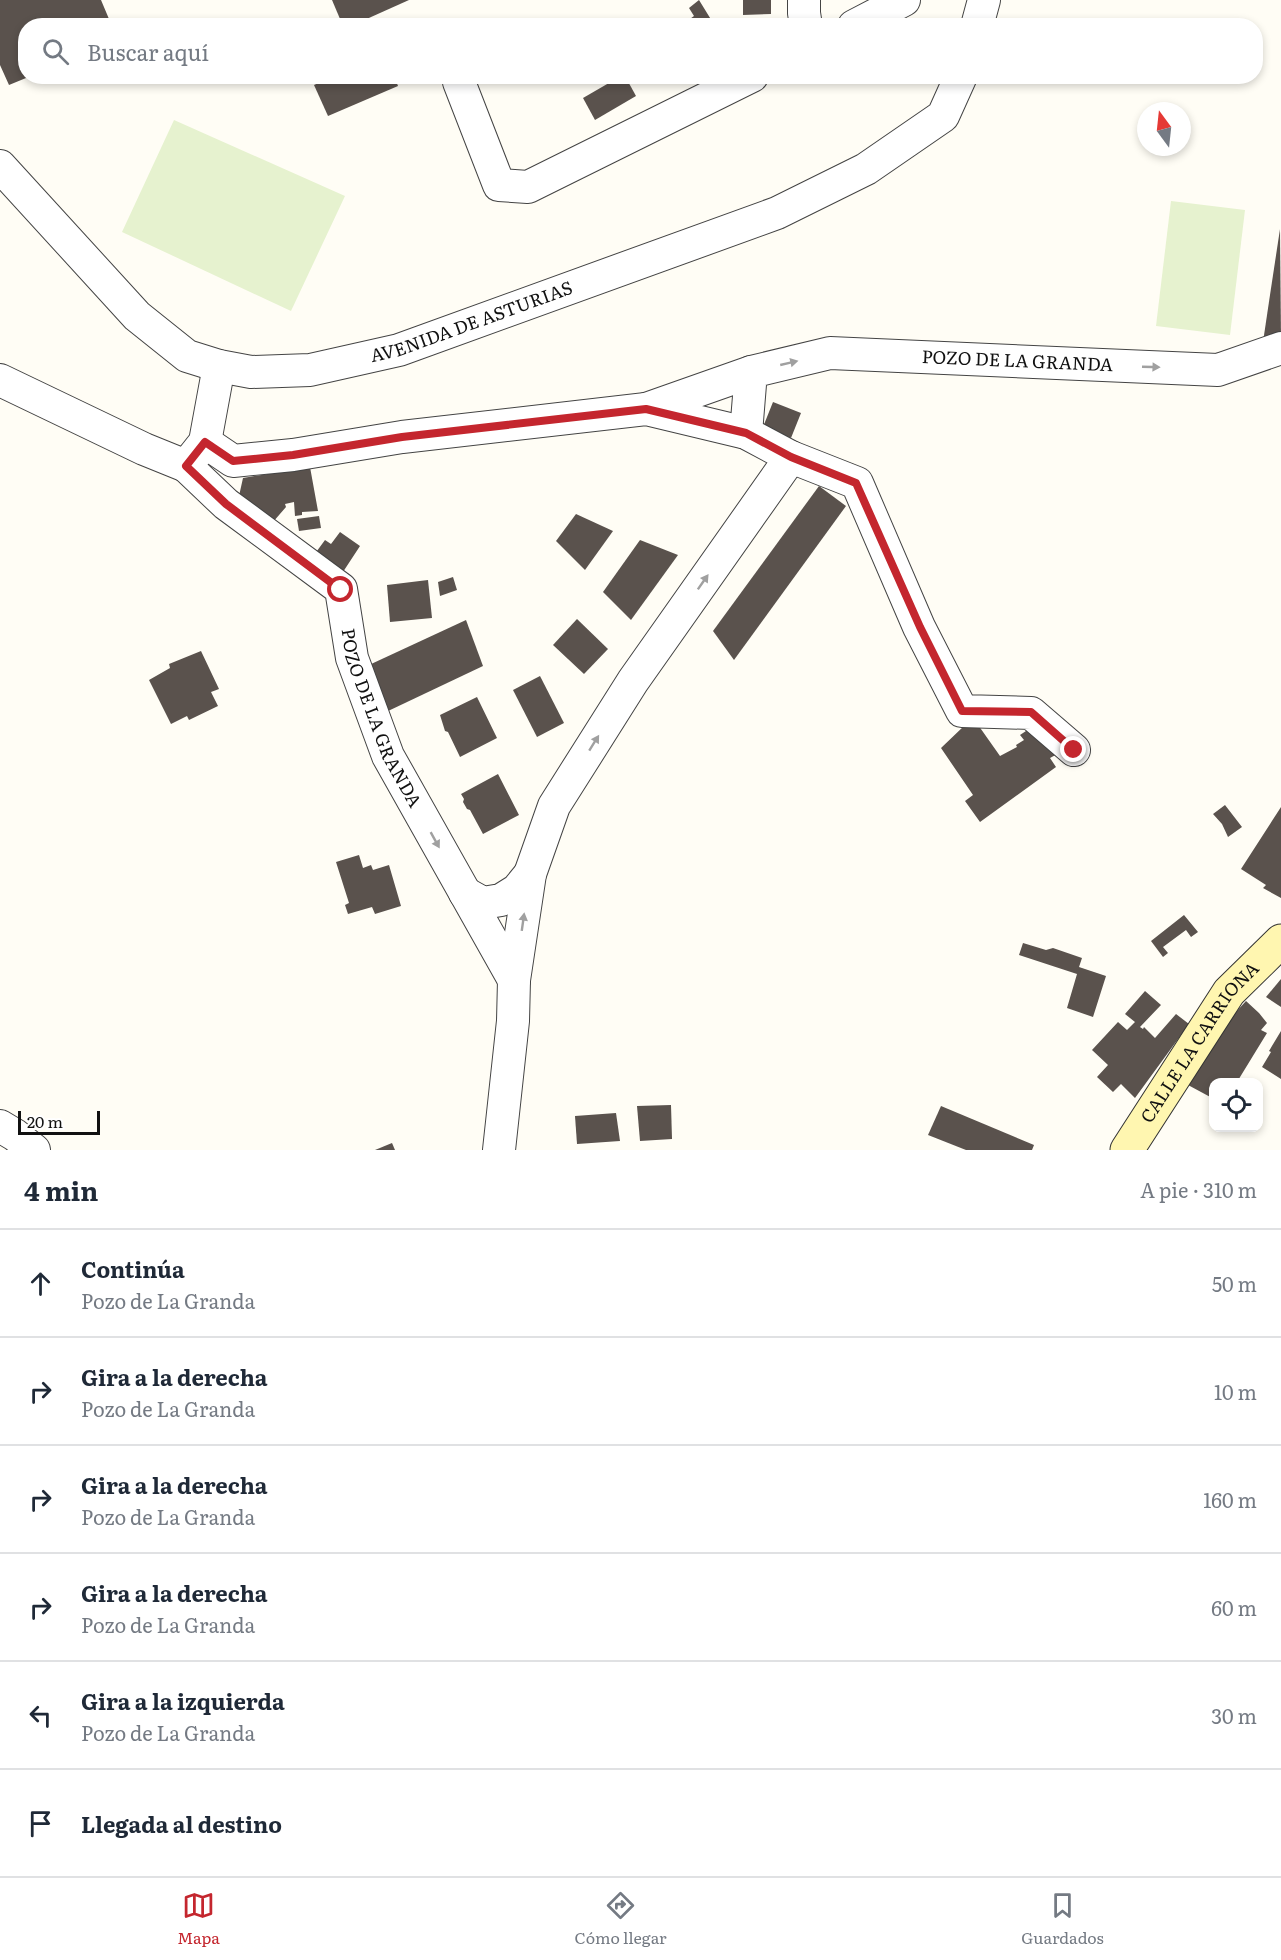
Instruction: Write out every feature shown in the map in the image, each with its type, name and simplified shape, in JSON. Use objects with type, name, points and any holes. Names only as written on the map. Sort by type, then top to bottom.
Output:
[{"type":"main road","name":"CALLE LA CARRIONA","points":[[1127,1150],[1229,992],[1281,941]]},
{"type":"street","points":[[804,0],[805,18]]},
{"type":"street","points":[[869,18],[904,0]]},
{"type":"street","points":[[979,18],[984,0]]},
{"type":"street","points":[[460,84],[499,185],[528,187],[736,84]]},
{"type":"street","name":"AVENIDA DE ASTURIAS","points":[[6,185],[137,316],[187,356],[219,366],[251,372],[310,370],[399,350],[777,213],[867,169],[943,116],[958,84]]},
{"type":"street","name":"POZO DE LA GRANDA","points":[[205,442],[233,461],[293,455],[402,437],[646,409],[752,372],[830,353],[1218,370],[1281,348]]},
{"type":"street","points":[[0,380],[144,449],[186,466],[205,442],[219,366]]},
{"type":"street","points":[[746,433],[752,372]]},
{"type":"street","name":"POZO DE LA GRANDA","points":[[646,409],[746,433],[791,457],[856,483],[920,627],[962,711],[1031,712],[1074,750]]},
{"type":"street","points":[[499,1150],[513,1021],[514,980],[530,874],[554,806],[633,681],[791,457]]},
{"type":"street","name":"POZO DE LA GRANDA","points":[[186,466],[226,504],[341,590],[352,658],[388,756],[514,980]]},
{"type":"street","points":[[465,893],[483,903],[501,900],[517,890],[530,874]]},
{"type":"street","points":[[0,1126],[34,1150]]},
{"type":"green space","points":[[174,120],[345,196],[291,311],[122,232]]},
{"type":"green space","points":[[1171,201],[1245,210],[1230,335],[1156,326]]},
{"type":"building","points":[[0,0],[101,0],[109,18],[18,18],[18,81],[9,85],[0,65]]},
{"type":"building","points":[[332,0],[409,0],[369,18],[340,18]]},
{"type":"building","points":[[699,0],[710,18],[691,18],[694,16],[689,8]]},
{"type":"building","points":[[743,0],[771,0],[771,14],[743,15]]},
{"type":"building","points":[[397,84],[398,86],[328,116],[314,85]]},
{"type":"building","points":[[607,84],[629,84],[636,96],[595,120],[583,98]]},
{"type":"building","points":[[1280,229],[1281,338],[1263,342],[1270,295]]},
{"type":"building","points":[[773,402],[801,413],[791,438],[763,427]]},
{"type":"building","points":[[310,467],[318,511],[302,512],[302,515],[295,516],[294,502],[285,504],[286,507],[273,522],[239,496],[243,478]]},
{"type":"building","points":[[819,486],[846,506],[734,660],[713,631]]},
{"type":"building","points":[[576,514],[613,531],[585,570],[556,541]]},
{"type":"building","points":[[319,516],[321,528],[299,531],[297,519]]},
{"type":"building","points":[[340,532],[360,546],[341,575],[314,555],[325,540],[331,544]]},
{"type":"building","points":[[640,540],[678,555],[631,620],[603,592]]},
{"type":"building","points":[[453,577],[457,590],[440,596],[438,582]]},
{"type":"building","points":[[428,580],[432,618],[390,622],[387,585]]},
{"type":"building","points":[[577,619],[608,649],[584,674],[553,645]]},
{"type":"building","points":[[466,620],[483,666],[386,712],[369,665]]},
{"type":"building","points":[[201,651],[219,689],[211,692],[218,706],[189,720],[187,716],[171,724],[149,680],[170,668],[169,664]]},
{"type":"building","points":[[540,676],[564,723],[537,737],[513,690]]},
{"type":"building","points":[[477,697],[497,738],[460,757],[448,732],[445,731],[440,715]]},
{"type":"building","points":[[976,722],[1000,756],[1017,747],[1016,745],[1024,740],[1020,735],[1032,727],[1061,752],[1050,758],[1056,767],[980,822],[965,801],[973,795],[941,748],[964,726]]},
{"type":"building","points":[[498,774],[519,815],[483,834],[463,802],[461,794]]},
{"type":"building","points":[[1225,805],[1242,827],[1228,837],[1222,824],[1213,814]]},
{"type":"building","points":[[1281,807],[1281,898],[1263,888],[1266,885],[1241,869]]},
{"type":"building","points":[[359,855],[363,868],[371,865],[373,870],[389,865],[401,906],[375,914],[372,907],[348,914],[345,905],[349,903],[336,862]]},
{"type":"building","points":[[1184,915],[1198,932],[1191,937],[1186,930],[1163,947],[1168,953],[1163,957],[1151,941]]},
{"type":"building","points":[[1023,943],[1046,950],[1053,948],[1082,958],[1079,967],[1106,976],[1093,1017],[1067,1008],[1077,974],[1019,955]]},
{"type":"building","points":[[1281,979],[1281,1007],[1266,997]]},
{"type":"building","points":[[1145,991],[1161,1005],[1140,1027],[1143,1029],[1144,1027],[1155,1038],[1176,1014],[1189,1024],[1135,1098],[1121,1084],[1113,1092],[1097,1077],[1108,1065],[1092,1050],[1118,1022],[1127,1030],[1135,1022],[1125,1014]]},
{"type":"building","points":[[1246,1001],[1267,1023],[1261,1030],[1267,1033],[1239,1078],[1209,1078],[1209,1096],[1188,1085],[1235,1013]]},
{"type":"building","points":[[1281,1031],[1281,1079],[1262,1067]]},
{"type":"building","points":[[671,1105],[672,1139],[640,1141],[637,1106]]},
{"type":"building","points":[[941,1106],[1034,1145],[1032,1150],[966,1150],[928,1135]]},
{"type":"building","points":[[616,1113],[620,1141],[577,1144],[575,1116]]},
{"type":"building","points":[[392,1143],[395,1150],[375,1150]]},
{"type":"route","points":[[341,590],[226,504],[186,466],[205,442],[233,461],[293,455],[402,437],[646,409],[746,433],[791,457],[856,483],[920,627],[962,711],[1031,712],[1074,750]]}]
